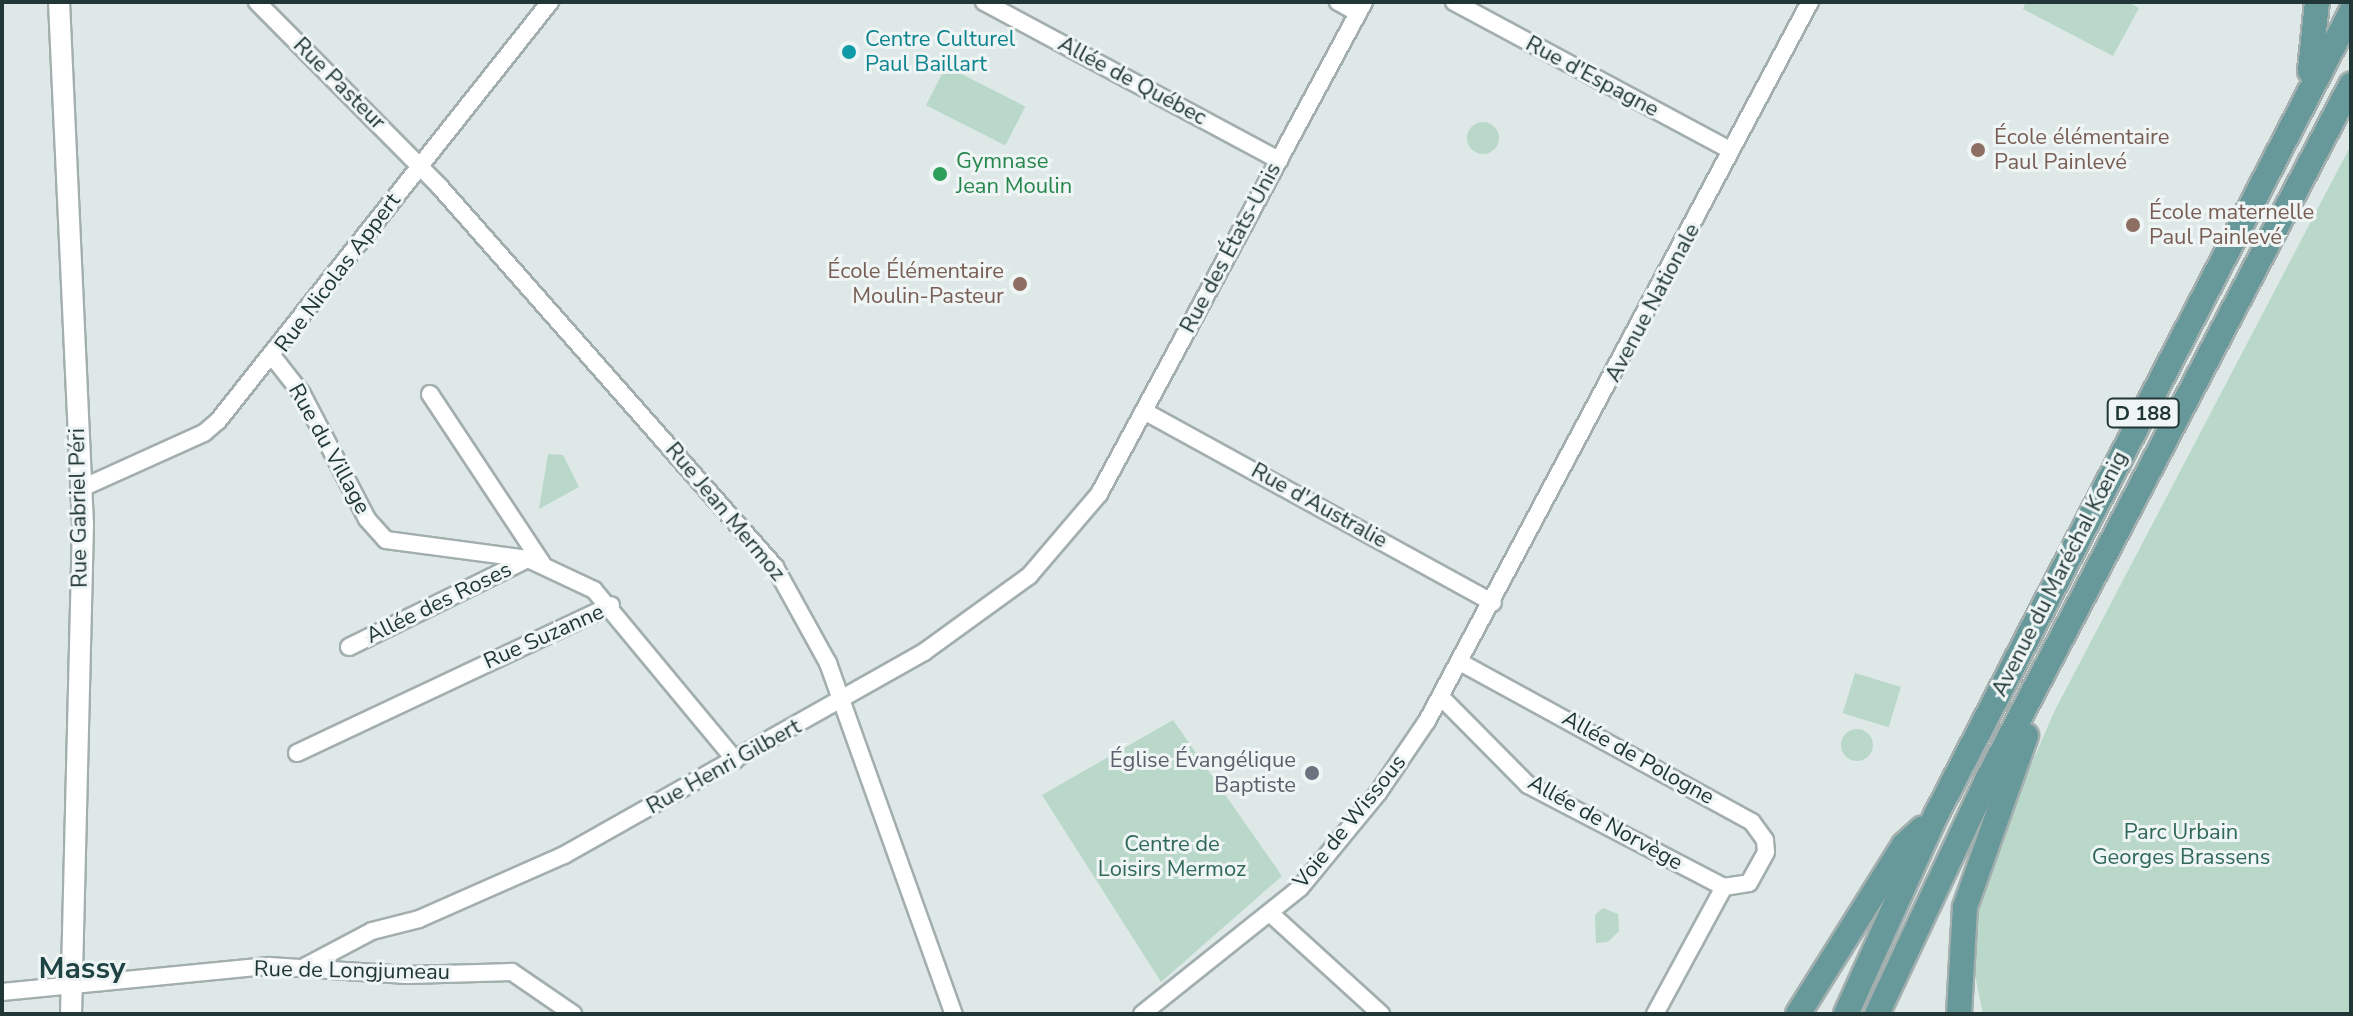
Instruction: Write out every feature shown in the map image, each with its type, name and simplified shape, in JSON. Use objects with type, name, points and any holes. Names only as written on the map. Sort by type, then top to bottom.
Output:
[{"type":"main road","points":[[2308,92],[2317,2]]},
{"type":"main road","name":"Avenue du Maréchal Kœnig","points":[[1846,1014],[1936,815],[2351,12]]},
{"type":"main road","name":"Avenue du Maréchal Kœnig","points":[[1877,1014],[2033,692],[2351,85]]},
{"type":"main road","points":[[1962,1007],[1965,907],[2032,721],[2033,692]]},
{"type":"main road","points":[[1798,1014],[1904,845],[1936,815]]},
{"type":"street","name":"Rue Gabriel Péri","points":[[59,2],[82,488],[79,796],[71,1014]]},
{"type":"street","name":"Rue Pasteur","points":[[257,2],[420,166]]},
{"type":"street","name":"Rue Nicolas Appert","points":[[82,488],[204,433],[273,357],[550,2]]},
{"type":"street","name":"Allée de Québec","points":[[984,2],[1279,160]]},
{"type":"street","points":[[1338,2],[1361,7]]},
{"type":"street","name":"Rue d'Espagne","points":[[1454,2],[1730,150]]},
{"type":"street","name":"Avenue Nationale","points":[[1493,603],[1810,2]]},
{"type":"street","name":"Rue des États-Unis","points":[[1099,494],[1361,7]]},
{"type":"street","name":"Rue Jean Mermoz","points":[[420,166],[775,567],[818,638],[954,1014]]},
{"type":"street","name":"Rue du Village","points":[[273,357],[302,394],[367,519],[386,540],[535,561],[611,605]]},
{"type":"street","points":[[430,394],[535,561]]},
{"type":"street","name":"Rue d'Australie","points":[[1144,411],[1493,603]]},
{"type":"street","name":"Rue Henri Gilbert","points":[[304,967],[372,931],[419,919],[564,855],[842,701],[1003,598],[1029,576],[1099,494]]},
{"type":"street","name":"Allée des Roses","points":[[349,647],[535,561]]},
{"type":"street","name":"Voie de Wissous","points":[[1142,1014],[1159,1010],[1271,914],[1334,850],[1442,698],[1493,603]]},
{"type":"street","name":"Rue Suzanne","points":[[297,753],[611,605],[735,760]]},
{"type":"street","name":"Allée de Pologne","points":[[1462,663],[1752,822],[1766,852],[1749,883],[1724,887]]},
{"type":"street","name":"Allée de Norvège","points":[[1442,698],[1528,785],[1724,887]]},
{"type":"street","points":[[1655,1014],[1724,887]]},
{"type":"street","points":[[1271,914],[1381,1014]]},
{"type":"street","name":"Rue de Longjumeau","points":[[2,992],[304,967],[407,975],[512,972],[573,1014]]},
{"type":"green space","points":[[2026,2],[2128,2],[2139,8],[2113,56],[2023,9]]},
{"type":"green space","points":[[946,66],[1025,106],[1005,146],[926,105]]},
{"type":"green space","points":[[1483,122],[1495,126],[1499,138],[1495,150],[1483,154],[1471,150],[1467,138],[1471,126]]},
{"type":"green space","name":"Parc Urbain Georges Brassens","points":[[2351,145],[2351,1014],[1983,1014],[1971,956],[1979,901],[2007,820],[2055,710]]},
{"type":"green space","points":[[548,454],[563,455],[579,487],[539,509]]},
{"type":"green space","points":[[1855,673],[1901,687],[1889,727],[1843,713]]},
{"type":"green space","name":"Centre de Loisirs Mermoz","points":[[1173,720],[1282,876],[1161,982],[1042,795]]},
{"type":"green space","points":[[1857,729],[1868,734],[1873,745],[1868,756],[1857,761],[1846,756],[1841,745],[1846,734]]},
{"type":"green space","points":[[1603,908],[1618,914],[1619,931],[1608,942],[1596,943],[1595,915]]},
{"type":"place","name":"Centre Culturel Paul Baillart","points":[[849,52]]},
{"type":"place","name":"École élémentaire Paul Painlevé","points":[[1978,150]]},
{"type":"place","name":"Gymnase Jean Moulin","points":[[940,174]]},
{"type":"place","name":"École maternelle Paul Painlevé","points":[[2133,225]]},
{"type":"place","name":"École Élémentaire Moulin-Pasteur","points":[[1020,284]]},
{"type":"place","name":"Église Évangélique Baptiste","points":[[1312,773]]},
{"type":"district","name":"Massy","points":[[82,969]]}]
